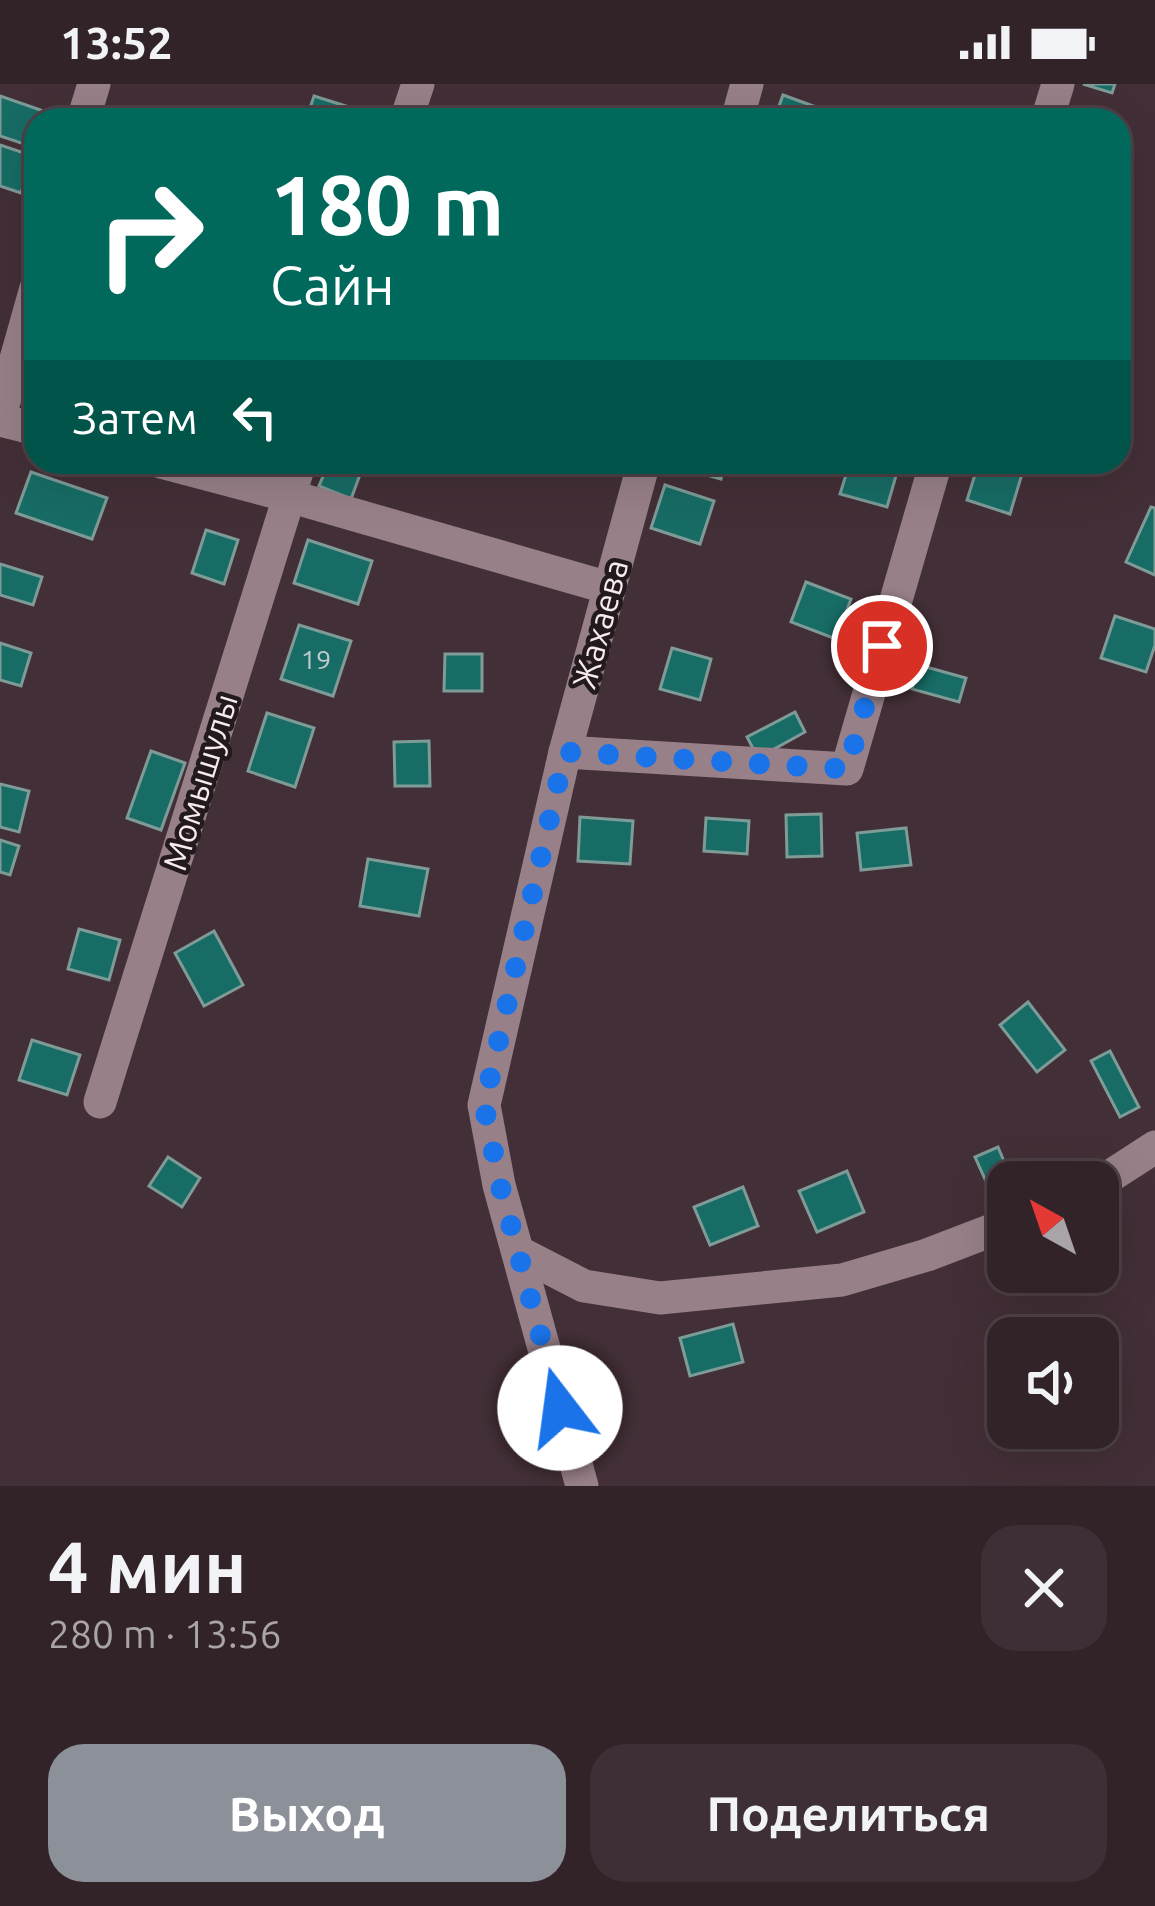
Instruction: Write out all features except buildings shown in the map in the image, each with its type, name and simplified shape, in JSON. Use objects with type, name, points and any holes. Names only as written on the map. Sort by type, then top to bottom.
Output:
[{"type":"street","points":[[0,418],[24,331]]},
{"type":"street","points":[[206,474],[610,588]]},
{"type":"street","name":"Момышулы","points":[[100,1102],[296,474]]},
{"type":"street","name":"Жахаева","points":[[582,1486],[500,1185],[484,1105],[565,752],[641,474]]},
{"type":"street","points":[[565,752],[847,769],[933,474]]},
{"type":"street","points":[[1119,1170],[1155,1147]]},
{"type":"street","points":[[518,1252],[584,1286],[660,1298],[842,1280],[987,1232]]},
{"type":"route","points":[[560,1408],[500,1185],[484,1105],[565,752],[847,769],[882,646]]}]
